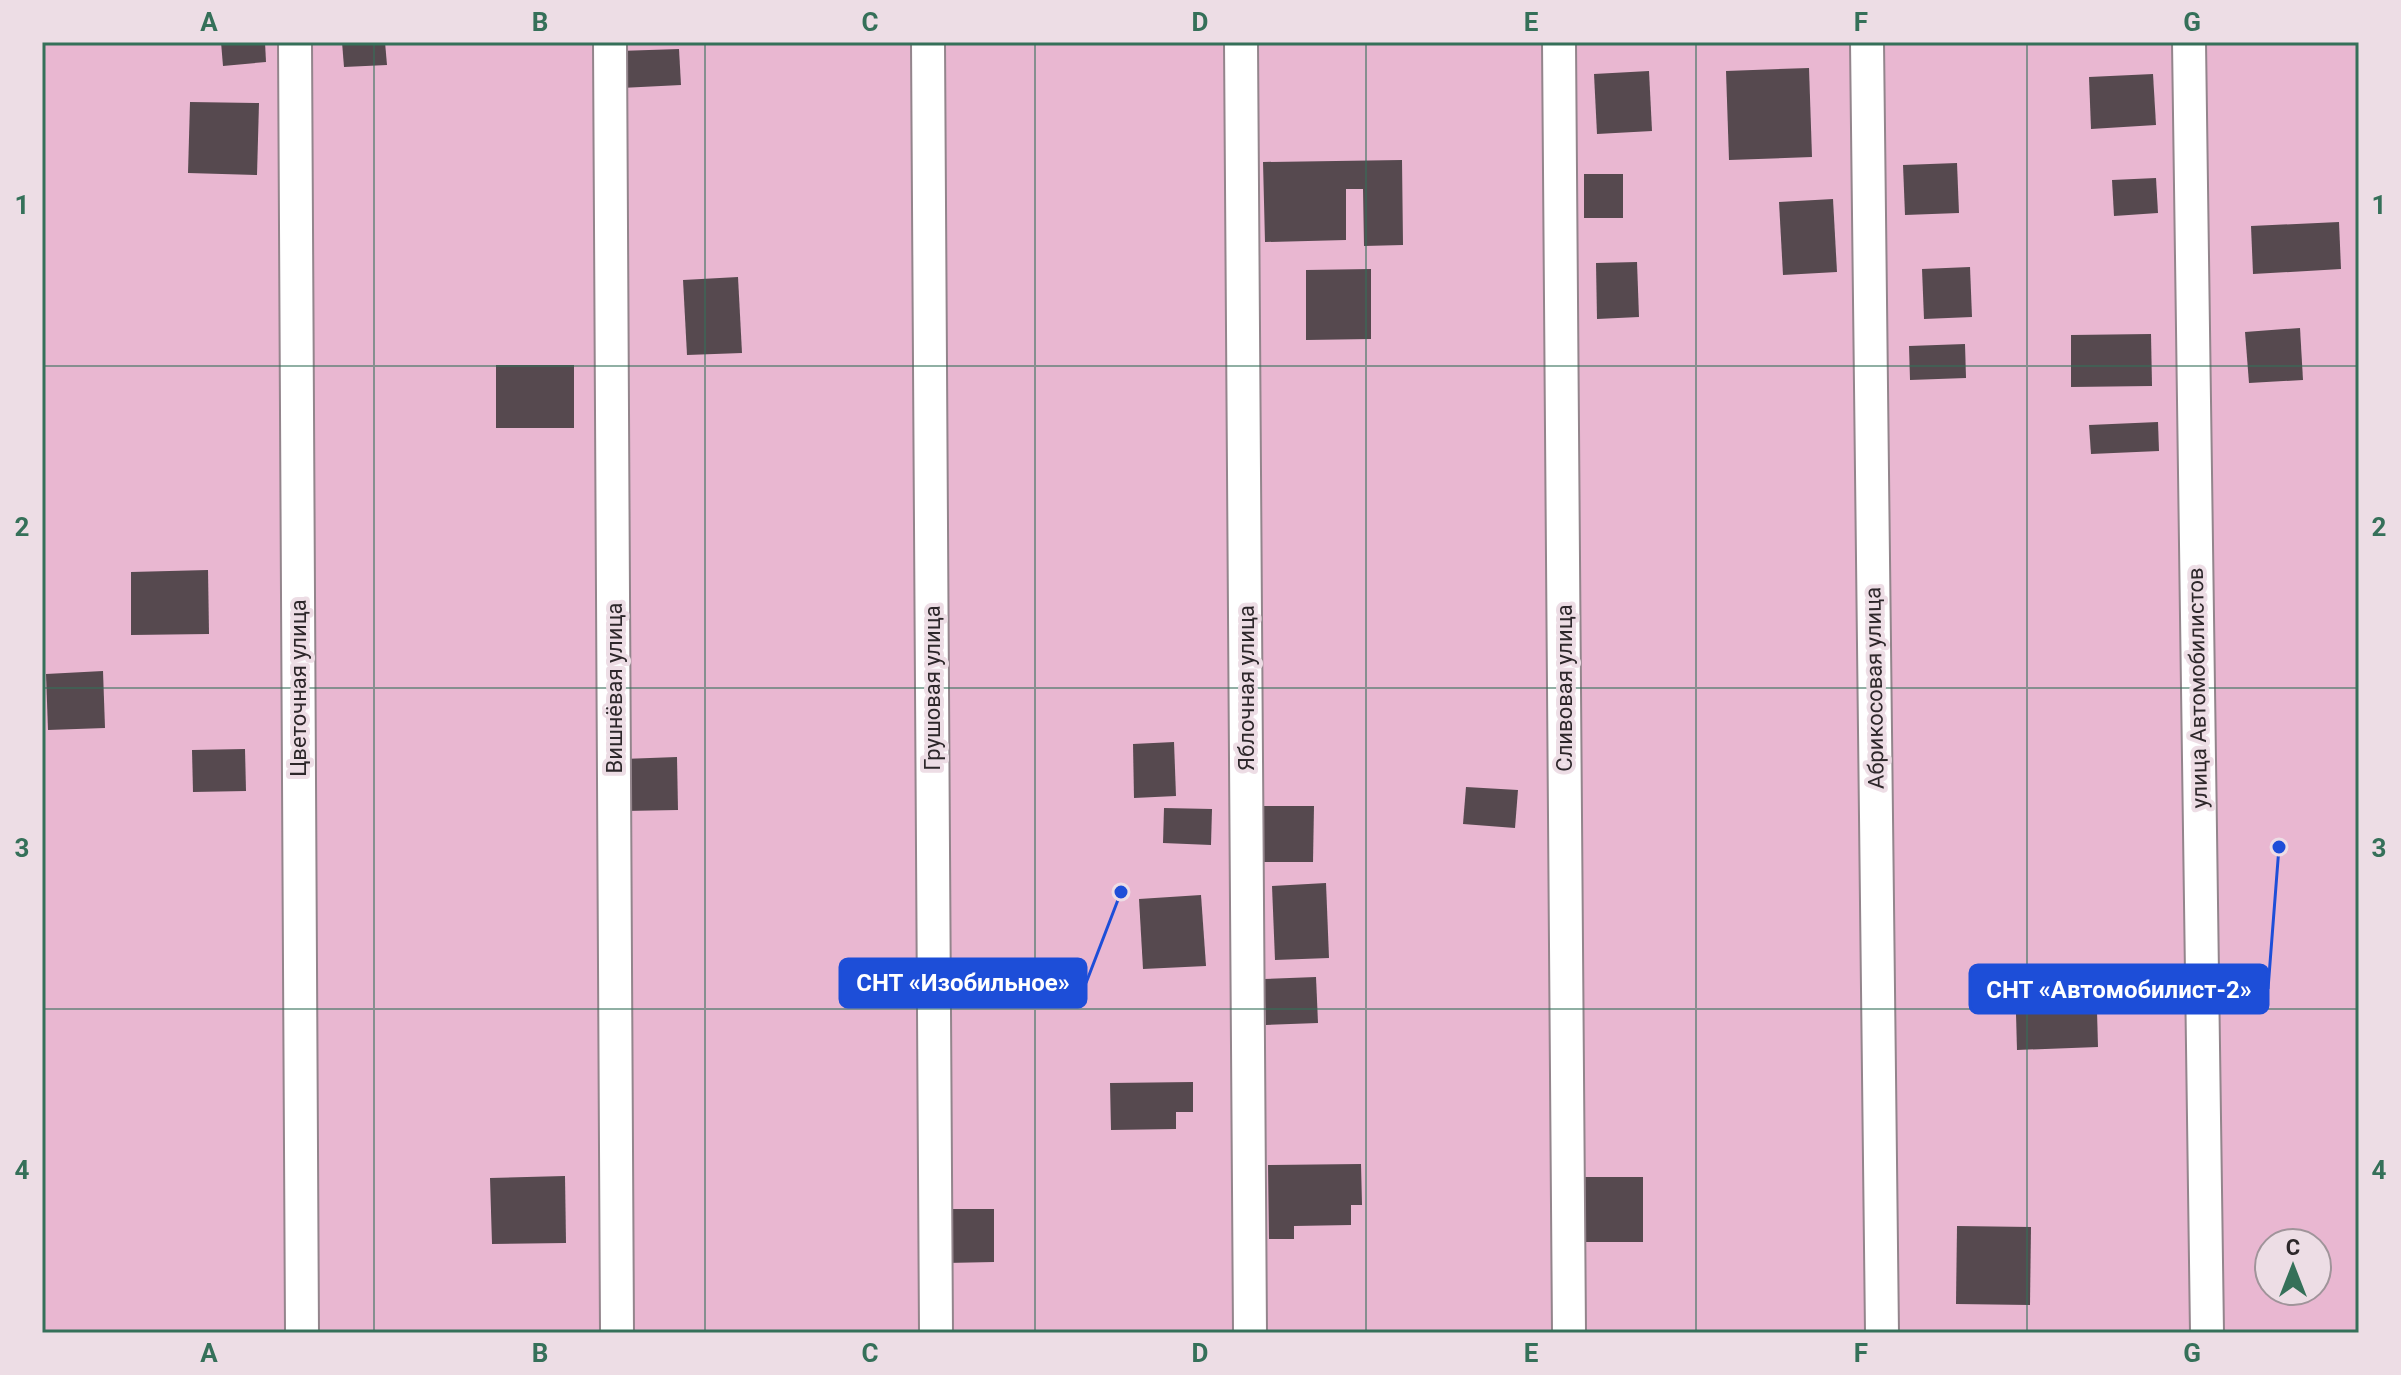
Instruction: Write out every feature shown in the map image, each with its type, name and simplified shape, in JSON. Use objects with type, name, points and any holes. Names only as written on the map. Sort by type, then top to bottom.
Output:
[{"type":"street","name":"Цветочная улица","points":[[295,42],[302,1333]]},
{"type":"street","name":"Вишнёвая улица","points":[[610,42],[617,1333]]},
{"type":"street","name":"Грушовая улица","points":[[928,42],[936,1333]]},
{"type":"street","name":"Яблочная улица","points":[[1241,42],[1250,1333]]},
{"type":"street","name":"Сливовая улица","points":[[1559,42],[1569,1333]]},
{"type":"street","name":"Абрикосовая улица","points":[[1867,42],[1882,1333]]},
{"type":"street","name":"улица Автомобилистов","points":[[2189,42],[2207,1333]]},
{"type":"shaded area","points":[[42,42],[2359,42],[2359,1333],[42,1333]]},
{"type":"building","points":[[221,42],[265,42],[266,62],[223,66]]},
{"type":"building","points":[[342,42],[385,42],[387,65],[344,67]]},
{"type":"building","points":[[679,49],[681,85],[621,88],[619,51]]},
{"type":"building","points":[[1809,68],[1812,157],[1729,160],[1726,71]]},
{"type":"building","points":[[1649,71],[1652,131],[1597,134],[1594,74]]},
{"type":"building","points":[[2153,74],[2156,125],[2091,129],[2089,77]]},
{"type":"building","points":[[190,102],[259,103],[257,175],[188,173]]},
{"type":"building","points":[[1402,160],[1403,245],[1364,246],[1363,189],[1346,189],[1346,240],[1265,242],[1263,162]]},
{"type":"building","points":[[1957,163],[1959,213],[1905,215],[1903,165]]},
{"type":"building","points":[[1584,174],[1623,174],[1623,218],[1584,218]]},
{"type":"building","points":[[2156,178],[2158,213],[2114,216],[2112,180]]},
{"type":"building","points":[[1833,199],[1837,272],[1783,275],[1779,202]]},
{"type":"building","points":[[2339,222],[2341,269],[2253,274],[2251,226]]},
{"type":"building","points":[[1637,262],[1639,317],[1597,319],[1596,263]]},
{"type":"building","points":[[1970,267],[1972,317],[1924,319],[1922,269]]},
{"type":"building","points":[[1371,269],[1371,339],[1306,340],[1306,270]]},
{"type":"building","points":[[738,277],[742,353],[687,355],[683,280]]},
{"type":"building","points":[[2300,328],[2303,380],[2249,383],[2245,332]]},
{"type":"building","points":[[2151,334],[2152,386],[2071,387],[2071,335]]},
{"type":"building","points":[[1965,344],[1966,378],[1910,380],[1909,346]]},
{"type":"building","points":[[496,365],[574,365],[574,428],[496,428]]},
{"type":"building","points":[[2158,422],[2159,451],[2091,454],[2089,425]]},
{"type":"building","points":[[208,570],[209,634],[131,635],[131,572]]},
{"type":"building","points":[[103,671],[105,728],[48,730],[46,674]]},
{"type":"building","points":[[1174,742],[1176,796],[1134,798],[1133,744]]},
{"type":"building","points":[[245,749],[246,791],[193,792],[192,750]]},
{"type":"building","points":[[677,757],[678,810],[624,811],[623,759]]},
{"type":"building","points":[[1466,787],[1518,790],[1515,828],[1463,824]]},
{"type":"building","points":[[1262,806],[1314,806],[1313,862],[1261,862]]},
{"type":"building","points":[[1164,808],[1212,809],[1211,845],[1163,843]]},
{"type":"building","points":[[1326,883],[1329,958],[1275,960],[1272,886]]},
{"type":"building","points":[[1201,895],[1206,966],[1143,969],[1139,899]]},
{"type":"building","points":[[2096,975],[2098,1047],[2017,1050],[2015,977]]},
{"type":"building","points":[[1316,977],[1318,1023],[1266,1025],[1264,979]]},
{"type":"building","points":[[1193,1082],[1193,1112],[1176,1112],[1176,1129],[1111,1130],[1110,1083]]},
{"type":"building","points":[[1361,1164],[1362,1205],[1351,1205],[1351,1225],[1294,1226],[1294,1239],[1269,1239],[1268,1165]]},
{"type":"building","points":[[565,1176],[566,1243],[492,1244],[490,1178]]},
{"type":"building","points":[[1577,1177],[1643,1177],[1643,1242],[1577,1242]]},
{"type":"building","points":[[945,1209],[994,1209],[994,1262],[946,1263]]},
{"type":"building","points":[[1957,1226],[2031,1227],[2030,1305],[1956,1304]]},
{"type":"place","name":"СНТ «Автомобилист-2»","points":[[2279,847]]},
{"type":"place","name":"СНТ «Изобильное»","points":[[1121,892]]}]
